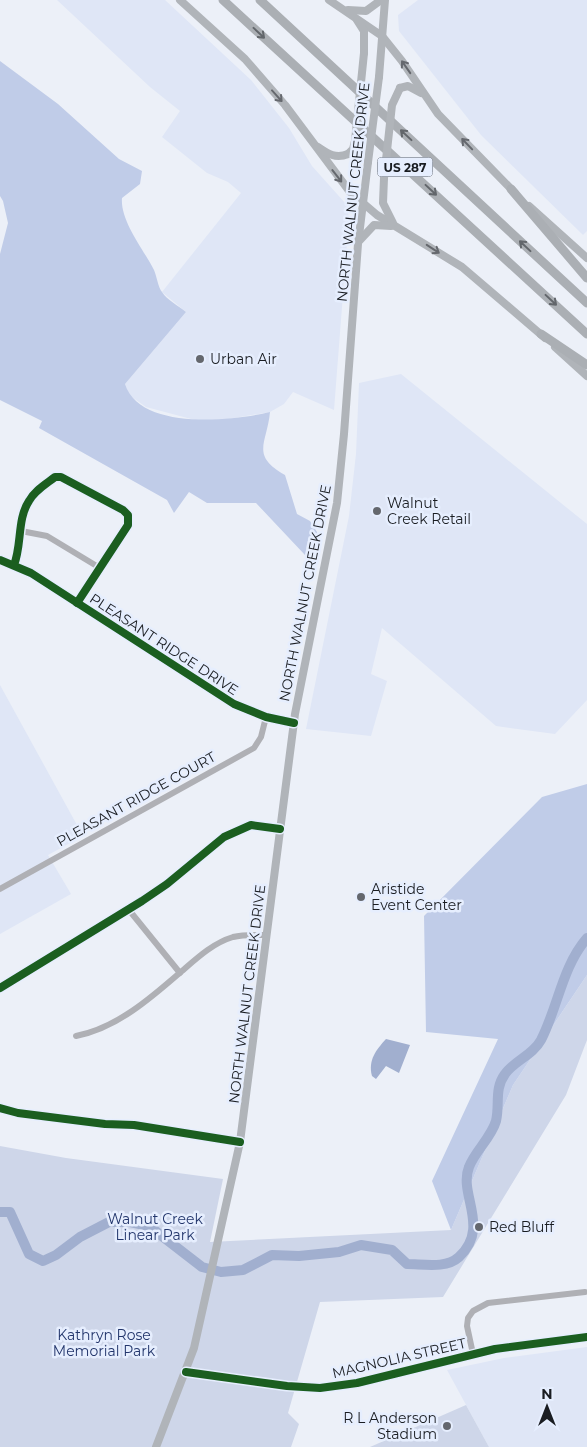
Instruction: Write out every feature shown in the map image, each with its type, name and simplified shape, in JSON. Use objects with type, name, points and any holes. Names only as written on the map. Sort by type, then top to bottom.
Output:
[{"type":"highway","name":"US 287","points":[[224,0],[587,334]]},
{"type":"highway","name":"US 287","points":[[262,1],[587,303]]},
{"type":"highway","points":[[511,189],[587,278]]},
{"type":"highway","points":[[541,334],[587,365]]},
{"type":"main road","points":[[180,0],[245,59],[285,105],[335,175],[363,204],[462,268],[541,334],[587,376]]},
{"type":"main road","points":[[329,0],[382,36],[402,61],[438,114],[511,189],[587,258]]},
{"type":"main road","points":[[346,10],[366,11],[381,0]]},
{"type":"main road","name":"NORTH WALNUT CREEK DRIVE","points":[[156,1447],[186,1372],[208,1292],[240,1142],[294,723],[337,502],[358,244],[379,77],[385,0]]},
{"type":"main road","points":[[314,145],[332,155],[341,157],[353,149],[355,141],[364,53],[364,31],[346,10]]},
{"type":"main road","points":[[395,226],[383,203],[392,105],[400,88],[408,86],[414,88],[428,100]]},
{"type":"main road","points":[[358,244],[363,235],[374,225],[395,226]]},
{"type":"street","points":[[14,565],[20,548],[21,531],[30,499],[54,477],[61,478],[128,514],[128,525],[77,603]]},
{"type":"street","points":[[21,531],[47,536],[100,568]]},
{"type":"street","name":"PLEASANT RIDGE DRIVE","points":[[0,560],[31,573],[234,704],[266,717],[294,723]]},
{"type":"street","name":"PLEASANT RIDGE COURT","points":[[0,889],[254,748],[261,737],[266,717]]},
{"type":"street","points":[[0,988],[129,910],[167,884],[224,837],[252,825],[280,829]]},
{"type":"street","points":[[129,910],[180,973]]},
{"type":"street","points":[[76,1036],[97,1032],[117,1022],[200,956],[221,942],[242,936],[267,935]]},
{"type":"street","points":[[0,1108],[18,1113],[105,1124],[134,1125],[240,1142]]},
{"type":"street","points":[[473,1354],[467,1326],[468,1318],[479,1307],[488,1303],[585,1292]]},
{"type":"street","name":"MAGNOLIA STREET","points":[[186,1372],[287,1386],[320,1388],[357,1383],[473,1354],[587,1337]]},
{"type":"shaded area","points":[[57,0],[165,0],[251,80],[289,128],[312,166],[346,204],[349,217],[334,410],[293,392],[284,404],[270,412],[222,420],[195,420],[146,407],[129,395],[125,384],[186,312],[162,292],[241,193],[228,182],[207,173],[162,137],[180,111],[150,87]]},
{"type":"shaded area","points":[[418,0],[587,0],[587,231],[583,235],[481,135],[399,31],[398,15]]},
{"type":"shaded area","points":[[0,61],[58,104],[119,159],[142,171],[140,184],[122,198],[122,207],[129,226],[154,270],[164,295],[186,312],[125,384],[134,399],[149,409],[168,416],[189,419],[234,418],[270,412],[263,448],[264,455],[274,468],[285,475],[297,514],[310,521],[317,532],[313,553],[305,555],[256,503],[207,503],[189,492],[174,513],[167,500],[39,428],[42,421],[0,400],[0,254],[8,223],[0,196]]},
{"type":"shaded area","points":[[401,374],[587,524],[587,700],[555,734],[496,726],[382,628],[371,674],[387,681],[371,736],[306,729],[349,516],[356,454],[359,383]]},
{"type":"shaded area","points":[[0,685],[83,836],[48,855],[71,894],[0,934]]},
{"type":"shaded area","points":[[587,784],[587,975],[513,1085],[451,1230],[432,1181],[498,1039],[426,1032],[424,916],[542,797]]},
{"type":"shaded area","points":[[386,1039],[410,1045],[399,1073],[386,1066],[376,1079],[372,1076],[372,1060],[376,1051]]},
{"type":"shaded area","points":[[587,1347],[587,1447],[489,1447],[447,1370],[504,1358]]},
{"type":"green space","points":[[587,975],[587,1040],[566,1095],[443,1297],[320,1302],[288,1413],[299,1424],[291,1447],[0,1447],[0,1146],[66,1158],[223,1179],[210,1242],[451,1230],[513,1085]]},
{"type":"green space","name":"R L Anderson Stadium","points":[[466,1405],[489,1447],[370,1447]]},
{"type":"waterway","points":[[0,1212],[10,1212],[29,1254],[43,1261],[56,1255],[80,1237],[109,1222],[130,1222],[149,1226],[202,1267],[221,1272],[243,1270],[272,1255],[299,1256],[339,1252],[361,1245],[392,1250],[407,1264],[434,1265],[454,1261],[468,1246],[473,1234],[467,1177],[472,1161],[494,1127],[497,1115],[498,1091],[502,1080],[509,1069],[533,1050],[541,1040],[566,974],[587,938]]},
{"type":"cycle path","points":[[14,565],[25,508],[31,497],[55,477],[61,477],[123,510],[128,515],[128,525],[77,603]]},
{"type":"cycle path","points":[[0,560],[31,573],[234,704],[266,717],[294,723]]},
{"type":"cycle path","points":[[0,988],[142,901],[167,884],[224,837],[251,825],[280,829]]},
{"type":"cycle path","points":[[0,1108],[18,1113],[105,1124],[134,1125],[240,1142]]},
{"type":"cycle path","points":[[186,1372],[287,1386],[320,1388],[357,1383],[495,1349],[587,1337]]},
{"type":"place","name":"Urban Air","points":[[200,359]]},
{"type":"place","name":"Walnut Creek Retail","points":[[377,511]]},
{"type":"place","name":"Aristide Event Center","points":[[361,897]]},
{"type":"place","name":"Red Bluff","points":[[479,1227]]},
{"type":"place","name":"R L Anderson Stadium","points":[[447,1426]]},
{"type":"park label","name":"Walnut Creek Linear Park","points":[[155,1228]]},
{"type":"park label","name":"Kathryn Rose Memorial Park","points":[[104,1344]]}]
